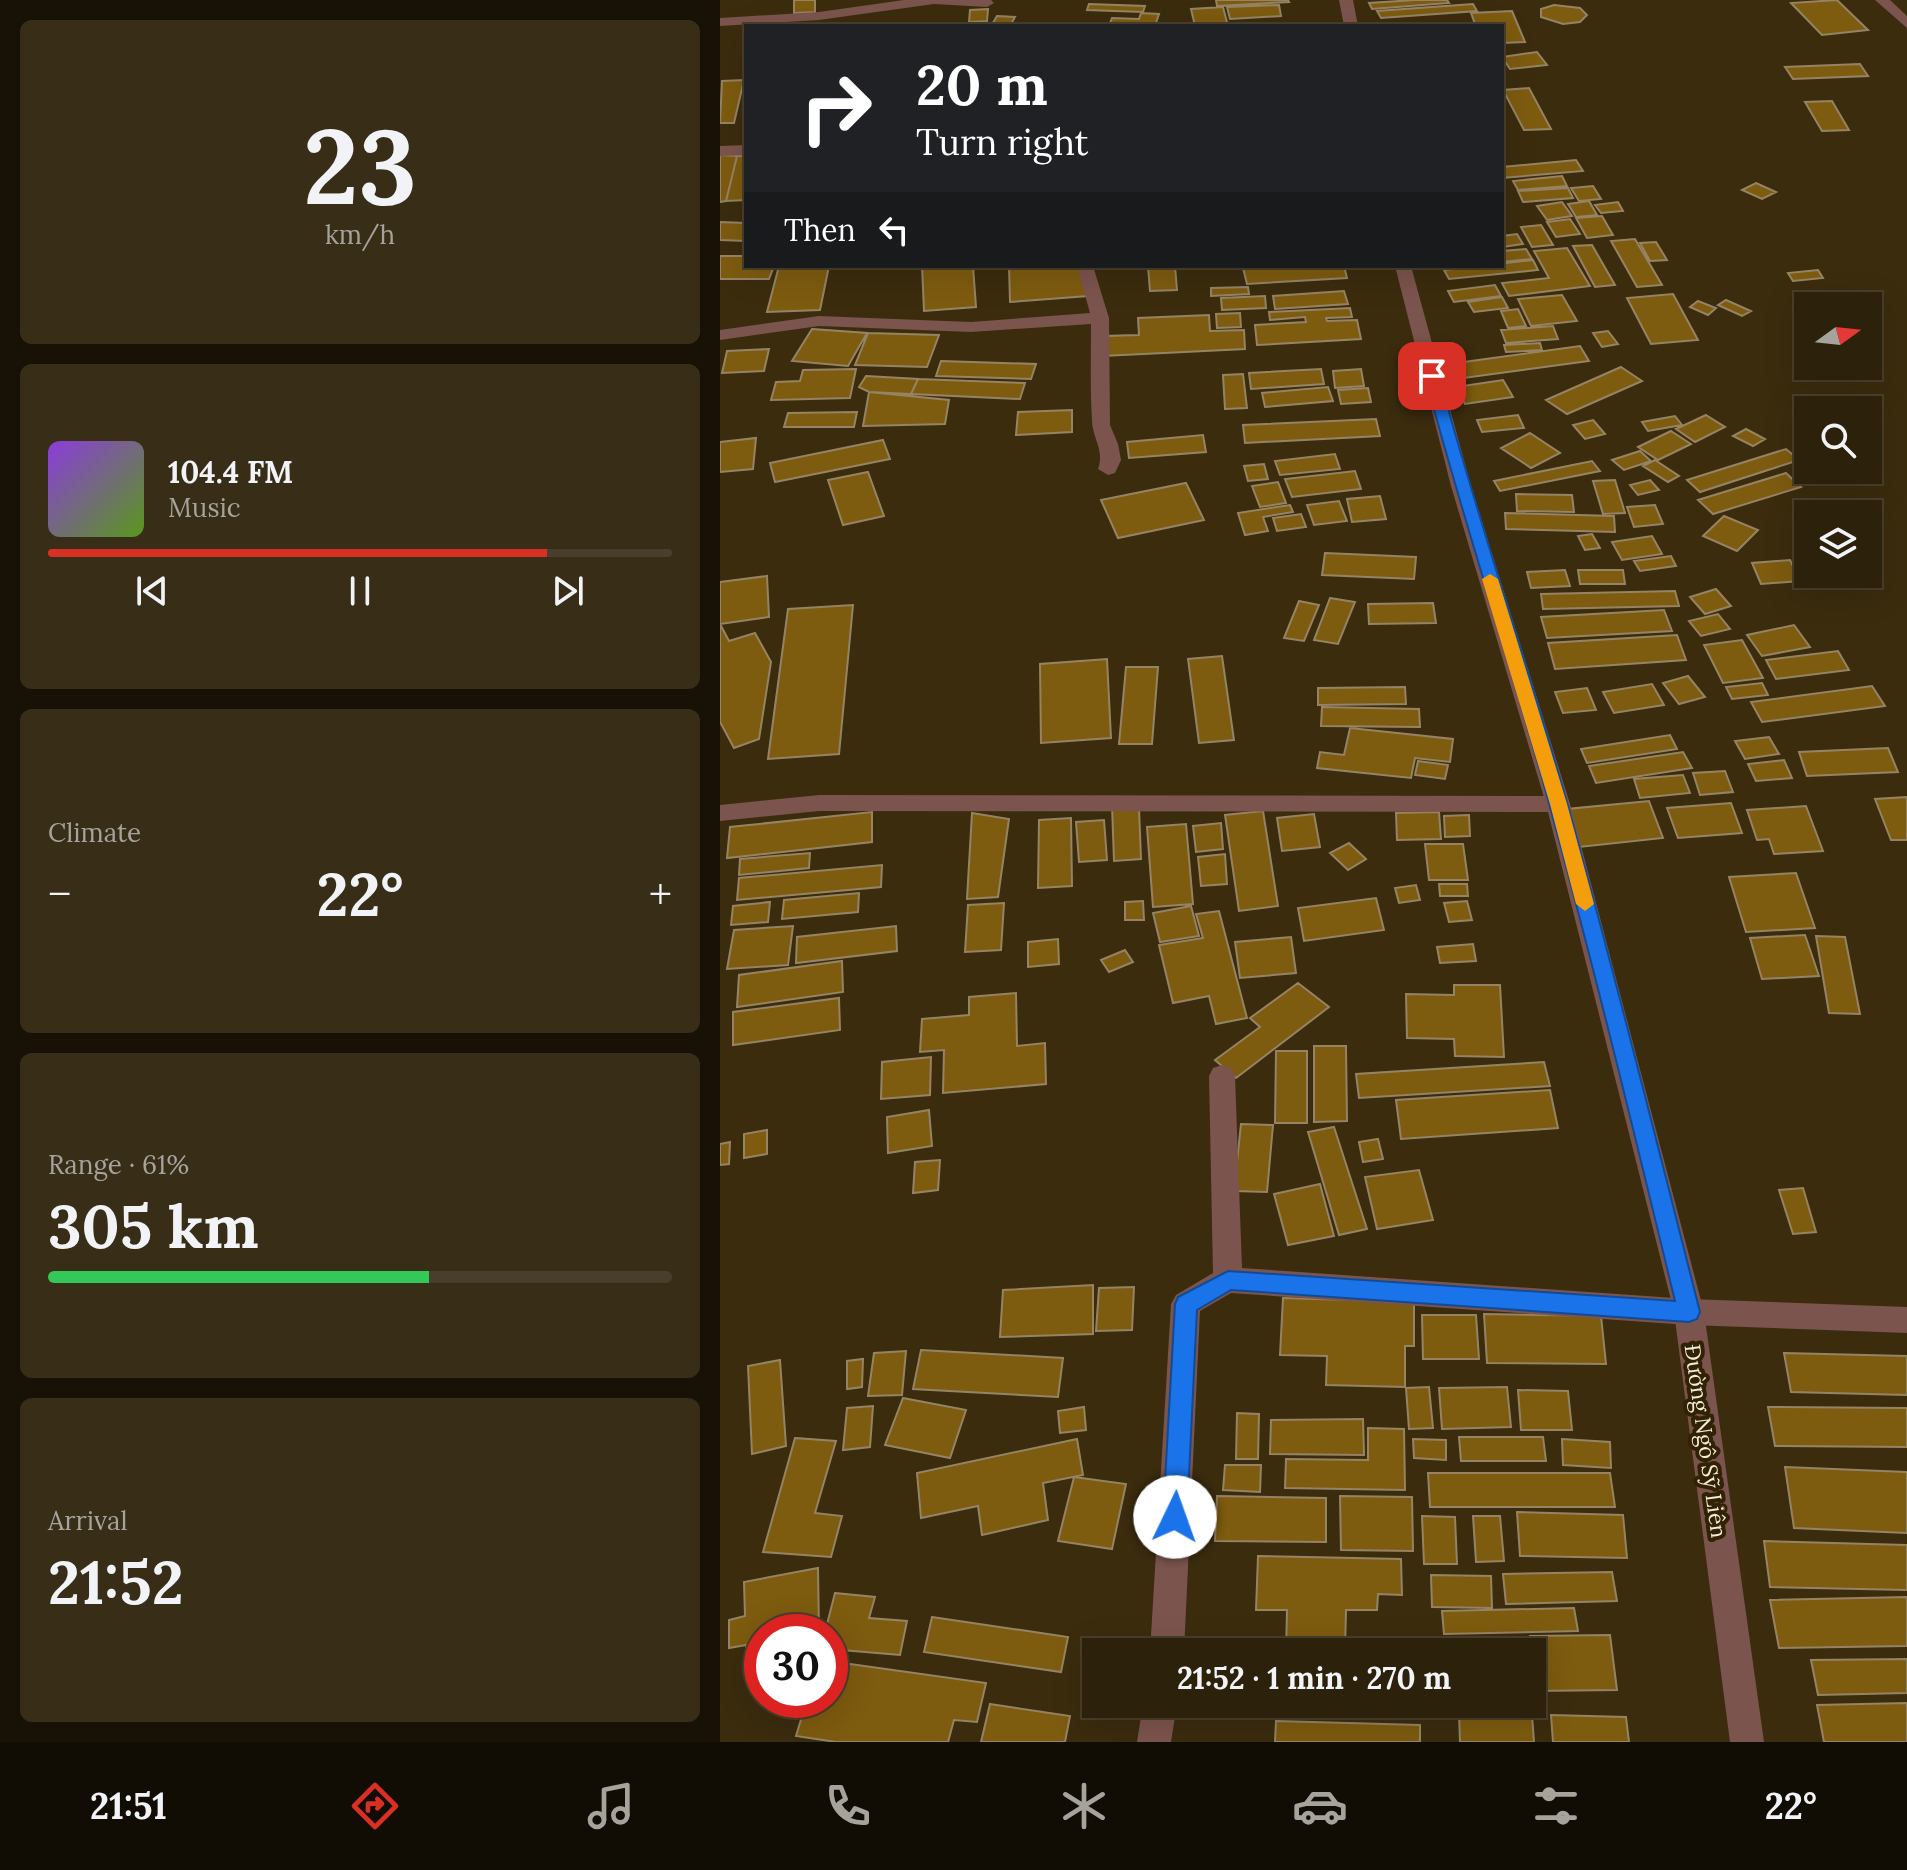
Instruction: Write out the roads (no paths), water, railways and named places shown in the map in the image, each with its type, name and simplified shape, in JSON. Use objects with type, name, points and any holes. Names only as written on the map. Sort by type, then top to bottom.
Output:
[{"type":"street","points":[[1346,0],[1351,24]]},
{"type":"street","points":[[1882,0],[1907,24]]},
{"type":"street","points":[[720,22],[819,16],[905,2],[987,3]]},
{"type":"street","points":[[720,151],[744,150]]},
{"type":"street","points":[[1086,268],[1100,318],[1101,425],[1109,444],[1111,460],[1108,469]]},
{"type":"street","name":"Đường Ngô Sỹ Liên","points":[[1404,268],[1461,486],[1558,804],[1689,1312],[1747,1742]]},
{"type":"street","points":[[720,335],[819,321],[971,327],[1100,318]]},
{"type":"street","points":[[720,813],[819,803],[1558,804]]},
{"type":"street","points":[[1222,1076],[1228,1280]]},
{"type":"street","points":[[1168,1638],[1186,1304],[1228,1280],[1689,1312],[1907,1320]]},
{"type":"street","points":[[1154,1742],[1158,1718]]}]
